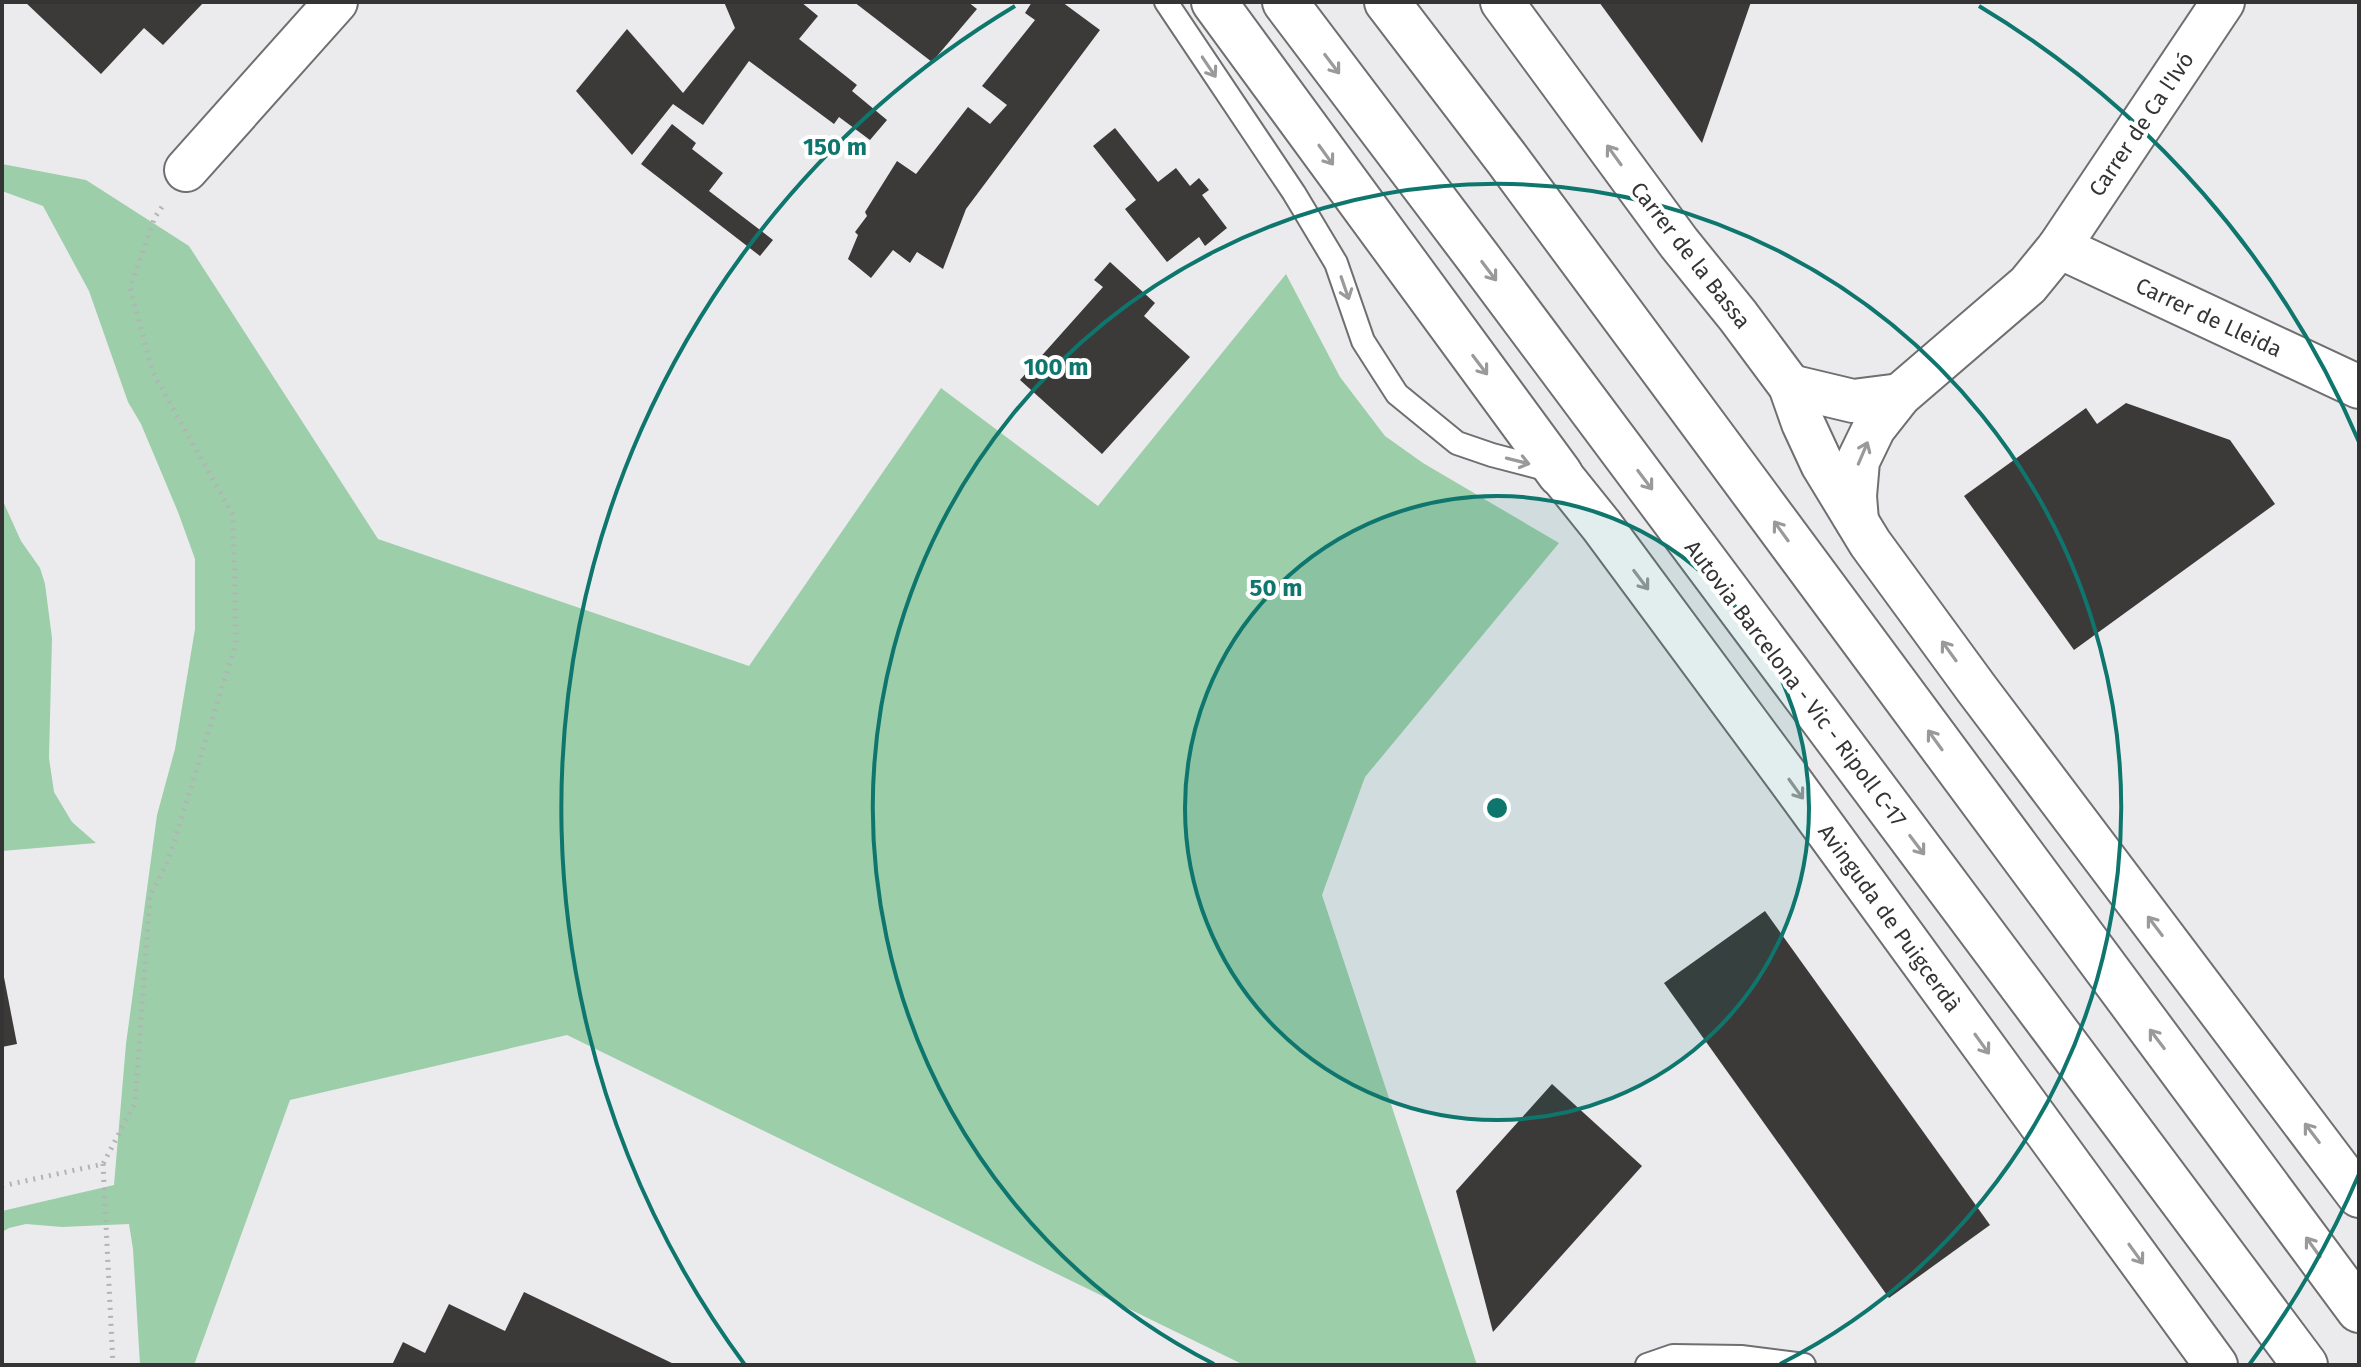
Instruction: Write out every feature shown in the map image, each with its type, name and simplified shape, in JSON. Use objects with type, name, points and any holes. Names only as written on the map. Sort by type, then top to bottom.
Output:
[{"type":"highway","points":[[1214,2],[1560,474]]},
{"type":"highway","name":"Autovia Barcelona - Vic - Ripoll C-17","points":[[1285,2],[2305,1365]]},
{"type":"highway","points":[[1387,2],[1507,159],[2359,1310]]},
{"type":"highway","points":[[1417,2],[1458,67],[1507,159]]},
{"type":"street","points":[[186,170],[336,2]]},
{"type":"street","name":"Carrer de la Bassa","points":[[1502,2],[1679,243],[1790,386],[1822,464],[1857,521]]},
{"type":"street","name":"Carrer de Ca l'Ivó","points":[[1900,395],[2028,285],[2059,247],[2223,2]]},
{"type":"street","name":"Carrer de Lleida","points":[[2059,247],[2359,387]]},
{"type":"street","points":[[1790,386],[1853,401],[1900,395]]},
{"type":"street","points":[[1900,395],[1874,428],[1858,461],[1855,496],[1857,521],[1976,688],[2359,1196]]},
{"type":"street","name":"Avinguda de Puigcerdà","points":[[1560,474],[1799,792],[2216,1365]]},
{"type":"lane","points":[[1166,2],[1294,193],[1336,263],[1363,341],[1397,394],[1457,443],[1560,474]]},
{"type":"lane","points":[[1647,1365],[1673,1356],[1741,1357],[1804,1365]]},
{"type":"path","points":[[113,1365],[103,1164],[135,1103],[150,896],[168,861],[236,643],[233,515],[153,373],[130,288],[155,217],[186,170]]},
{"type":"path","points":[[2,1186],[103,1164]]},
{"type":"green space","points":[[2,164],[86,180],[189,246],[378,539],[749,666],[941,388],[1098,506],[1286,274],[1340,377],[1385,436],[1423,463],[1559,543],[1365,777],[1322,895],[1477,1365],[1244,1365],[567,1035],[290,1100],[194,1365],[140,1365],[129,1224],[62,1227],[26,1224],[2,1232],[2,1211],[114,1185],[126,1044],[157,815],[175,749],[195,629],[195,559],[141,424],[128,402],[89,291],[43,206],[2,191]]},
{"type":"green space","points":[[2,499],[21,541],[40,568],[45,584],[52,638],[49,758],[54,792],[72,822],[96,843],[2,851]]},
{"type":"building","points":[[25,2],[204,2],[163,45],[144,28],[101,74]]},
{"type":"building","points":[[724,2],[801,2],[818,16],[799,39],[857,85],[852,91],[887,120],[870,140],[839,117],[834,124],[749,61],[703,125],[673,104],[632,155],[576,91],[627,29],[683,93],[735,28]]},
{"type":"building","points":[[854,2],[968,2],[977,9],[932,62]]},
{"type":"building","points":[[1032,2],[1062,2],[1100,30],[966,209],[943,269],[917,252],[910,263],[893,250],[871,278],[848,259],[858,235],[855,232],[867,216],[865,212],[897,161],[916,174],[968,107],[990,124],[1007,105],[982,86],[1035,20],[1025,13]]},
{"type":"building","points":[[1599,2],[1751,2],[1702,143]]},
{"type":"building","points":[[672,124],[696,143],[692,149],[723,173],[709,191],[773,240],[760,256],[641,164]]},
{"type":"building","points":[[1115,128],[1158,182],[1176,168],[1190,186],[1199,178],[1209,190],[1202,195],[1227,228],[1205,246],[1199,237],[1167,262],[1125,209],[1136,200],[1093,146]]},
{"type":"building","points":[[1110,262],[1155,303],[1144,316],[1190,357],[1102,454],[1020,380],[1103,287],[1094,280]]},
{"type":"building","points":[[2126,403],[2230,440],[2275,504],[2074,650],[1964,496],[2086,408],[2097,424]]},
{"type":"building","points":[[1765,911],[1990,1225],[1889,1298],[1664,983]]},
{"type":"building","points":[[2,967],[17,1044],[2,1047]]},
{"type":"building","points":[[1552,1084],[1642,1166],[1493,1332],[1456,1191]]},
{"type":"building","points":[[524,1292],[676,1365],[392,1365],[403,1342],[425,1353],[449,1304],[505,1331]]}]
